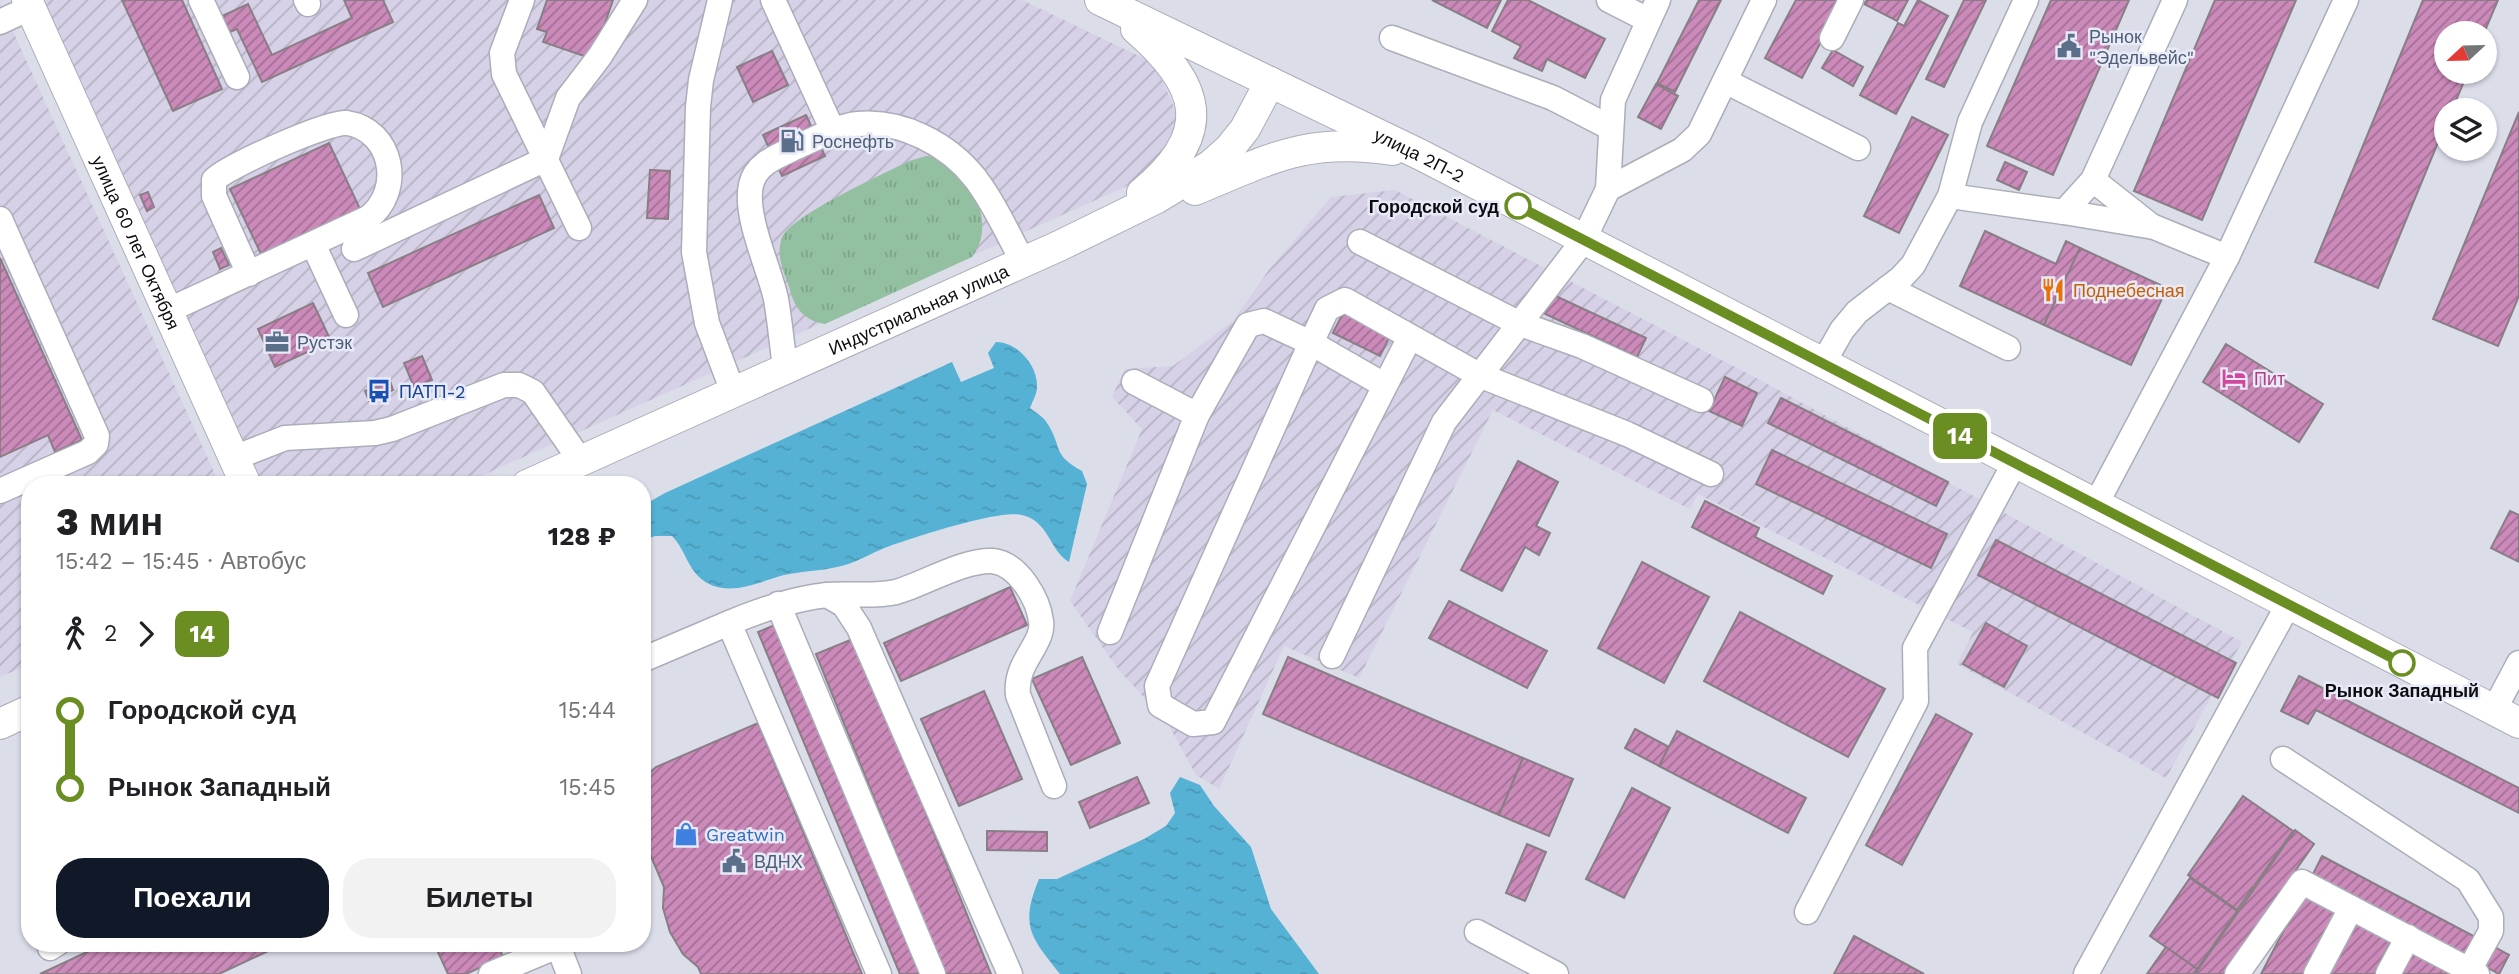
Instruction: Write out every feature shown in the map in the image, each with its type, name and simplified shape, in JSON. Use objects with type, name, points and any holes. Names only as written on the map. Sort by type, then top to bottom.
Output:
[{"type":"main road","name":"улица 2П-2","points":[[1102,1],[1420,155],[2506,717]]},
{"type":"main road","points":[[1059,246],[1159,178],[1187,141],[1192,118],[1190,100],[1182,76],[1164,53],[1102,1]]},
{"type":"main road","name":"улица 60 лет Октября","points":[[29,4],[240,471]]},
{"type":"main road","name":"Индустриальная улица","points":[[546,476],[1059,246],[1157,198],[1211,165],[1245,130],[1270,82]]},
{"type":"main road","points":[[1059,246],[1279,155],[1309,147],[1357,145],[1420,155]]},
{"type":"main road","points":[[0,724],[21,714]]},
{"type":"street","points":[[201,0],[237,77]]},
{"type":"street","points":[[522,0],[502,52],[502,63],[579,228]]},
{"type":"street","points":[[354,249],[546,159],[568,98],[600,56],[635,0]]},
{"type":"street","points":[[720,0],[701,80],[698,107],[694,252],[707,323],[733,391]]},
{"type":"street","points":[[773,0],[833,131]]},
{"type":"street","points":[[1332,656],[1444,422],[1583,240],[1608,189],[1613,100],[1653,10],[1608,0]]},
{"type":"street","points":[[1608,189],[1682,150],[1699,134],[1764,0]]},
{"type":"street","points":[[1832,38],[1851,0]]},
{"type":"street","points":[[1822,365],[1842,330],[1857,312],[1913,265],[1950,196],[1970,122],[2026,0]]},
{"type":"street","points":[[2064,212],[2093,180],[2175,0]]},
{"type":"street","points":[[2095,506],[2227,257],[2346,0]]},
{"type":"street","points":[[0,22],[29,4]]},
{"type":"street","points":[[1392,38],[1553,98],[1611,128]]},
{"type":"street","points":[[1725,80],[1858,148]]},
{"type":"street","points":[[167,312],[249,274],[368,218],[380,209],[387,197],[389,164],[373,135],[360,127],[336,122],[214,180],[214,196],[249,274]]},
{"type":"street","points":[[785,368],[776,301],[750,207],[751,185],[757,172],[767,161],[833,131],[859,124],[888,125],[929,140],[953,154],[976,179],[1023,262]]},
{"type":"street","points":[[2093,180],[2154,227]]},
{"type":"street","points":[[1950,196],[2154,227],[2227,257]]},
{"type":"street","points":[[0,219],[97,436],[96,444],[88,453],[35,476]]},
{"type":"street","points":[[1360,242],[1518,323],[1582,346],[1701,400]]},
{"type":"street","points":[[313,244],[346,315]]},
{"type":"street","points":[[1888,288],[2008,348]]},
{"type":"street","points":[[1410,337],[1213,722],[1193,724],[1160,705],[1157,686],[1326,309],[1345,300],[1479,374],[1626,435],[1711,474]]},
{"type":"street","points":[[1110,632],[1197,415],[1248,325],[1264,321],[1311,343],[1384,385]]},
{"type":"street","points":[[1134,382],[1197,415]]},
{"type":"street","points":[[240,471],[285,438],[392,429],[504,385],[519,385],[533,392],[580,460]]},
{"type":"street","points":[[1807,912],[1916,701],[1915,649],[2014,464]]},
{"type":"street","points":[[0,491],[21,482]]},
{"type":"street","points":[[651,656],[778,604],[827,595],[896,592],[981,562],[995,561],[1016,572],[1035,603],[1042,621],[1040,634],[1016,680],[1018,695],[1054,786]]},
{"type":"street","points":[[827,595],[844,605],[859,628],[1010,974]]},
{"type":"street","points":[[778,604],[933,974]]},
{"type":"street","points":[[2086,974],[2288,605]]},
{"type":"street","points":[[729,624],[879,974]]},
{"type":"street","points":[[2506,717],[2519,663]]},
{"type":"street","points":[[2236,974],[2302,881],[2471,973],[2491,931],[2491,917],[2468,880],[2283,759]]},
{"type":"street","points":[[2316,974],[2351,908]]},
{"type":"street","points":[[1477,932],[1556,974]]},
{"type":"street","points":[[2388,974],[2407,937]]},
{"type":"street","points":[[491,974],[540,952]]},
{"type":"street","points":[[561,952],[569,974]]},
{"type":"shaded area","points":[[42,0],[1022,0],[1143,58],[1159,73],[1177,114],[1175,134],[1150,171],[1127,186],[481,476],[258,476]]},
{"type":"shaded area","points":[[0,3],[216,476],[21,476],[21,668],[0,677]]},
{"type":"shaded area","points":[[1395,190],[1760,380],[2242,642],[2166,778],[1957,664],[1973,632],[1698,494],[1690,509],[1493,410],[1359,678],[1284,646],[1219,789],[1196,775],[1168,724],[1118,669],[1070,601],[1142,429],[1112,397],[1125,369],[1173,366],[1233,321],[1268,271],[1331,197]]},
{"type":"green space","points":[[926,156],[941,160],[954,169],[966,180],[974,195],[982,227],[980,243],[972,257],[825,324],[806,317],[795,303],[783,271],[780,258],[782,238],[802,218],[820,207],[909,161]]},
{"type":"water","points":[[996,342],[1011,346],[1025,356],[1034,371],[1037,387],[1030,408],[1046,421],[1066,460],[1082,471],[1087,484],[1069,562],[1062,557],[1038,523],[1022,515],[1011,514],[935,531],[887,547],[843,566],[784,575],[730,589],[708,583],[698,576],[672,536],[651,538],[651,501],[665,493],[952,362],[961,382],[994,368],[988,353]]},
{"type":"water","points":[[1180,777],[1200,785],[1214,806],[1251,847],[1271,909],[1319,974],[1060,974],[1042,951],[1029,921],[1033,895],[1039,879],[1057,879],[1166,826],[1175,813],[1170,793]]},
{"type":"building","points":[[122,0],[182,0],[222,89],[173,111]]},
{"type":"building","points":[[344,0],[383,0],[393,22],[262,82],[237,29],[230,32],[222,16],[248,4],[272,55],[352,18]]},
{"type":"building","points":[[547,0],[613,0],[596,49],[591,47],[587,57],[543,42],[547,32],[537,29]]},
{"type":"building","points":[[1432,0],[1501,0],[1487,28]]},
{"type":"building","points":[[1508,0],[1528,0],[1605,39],[1585,78],[1547,59],[1542,71],[1514,58],[1521,46],[1492,31]]},
{"type":"building","points":[[1699,0],[1721,0],[1675,92],[1657,83]]},
{"type":"building","points":[[1796,0],[1843,0],[1802,78],[1765,58]]},
{"type":"building","points":[[1867,0],[1908,0],[1897,21],[1864,4]]},
{"type":"building","points":[[1918,0],[1948,16],[1896,114],[1860,95],[1898,23],[1904,26]]},
{"type":"building","points":[[1964,0],[1986,0],[1944,87],[1926,79]]},
{"type":"building","points":[[2051,0],[2129,0],[2053,175],[1987,146]]},
{"type":"building","points":[[2215,0],[2296,0],[2202,220],[2134,191]]},
{"type":"building","points":[[2423,0],[2498,0],[2489,21],[2434,21],[2434,84],[2463,84],[2457,98],[2434,98],[2434,152],[2378,288],[2315,262]]},
{"type":"building","points":[[1833,50],[1863,67],[1853,86],[1822,68]]},
{"type":"building","points":[[772,51],[788,85],[753,102],[737,67]]},
{"type":"building","points":[[1656,84],[1678,96],[1661,129],[1638,117]]},
{"type":"building","points":[[2519,112],[2519,296],[2498,346],[2433,319]]},
{"type":"building","points":[[806,115],[825,156],[782,176],[763,135]]},
{"type":"building","points":[[1912,117],[1948,135],[1899,233],[1864,216]]},
{"type":"building","points":[[329,143],[361,211],[262,256],[230,189]]},
{"type":"building","points":[[2005,162],[2027,172],[2019,190],[1997,180]]},
{"type":"building","points":[[650,170],[670,171],[668,219],[647,218]]},
{"type":"building","points":[[148,192],[154,207],[147,211],[140,195]]},
{"type":"building","points":[[539,195],[554,228],[383,307],[368,273]]},
{"type":"building","points":[[1985,231],[2056,264],[2066,241],[2080,248],[2044,325],[1960,286]]},
{"type":"building","points":[[221,248],[229,265],[220,269],[213,252]]},
{"type":"building","points":[[2080,248],[2167,288],[2131,365],[2044,325]]},
{"type":"building","points":[[0,258],[82,440],[55,452],[48,435],[0,457]]},
{"type":"building","points":[[1547,292],[1646,338],[1637,357],[1539,311]]},
{"type":"building","points":[[313,303],[331,341],[275,367],[258,329]]},
{"type":"building","points":[[1344,311],[1391,334],[1380,356],[1333,333]]},
{"type":"building","points":[[2226,344],[2323,404],[2299,442],[2203,382]]},
{"type":"building","points":[[422,356],[432,380],[414,387],[404,363]]},
{"type":"building","points":[[1725,377],[1757,393],[1742,426],[1709,411]]},
{"type":"building","points":[[390,381],[393,390],[369,401],[365,391]]},
{"type":"building","points":[[1781,398],[1948,482],[1936,506],[1768,423]]},
{"type":"building","points":[[1772,450],[1947,534],[1931,568],[1756,484]]},
{"type":"building","points":[[1518,461],[1558,482],[1536,526],[1550,533],[1539,555],[1525,547],[1502,591],[1461,570]]},
{"type":"building","points":[[1705,501],[1759,528],[1755,537],[1832,576],[1823,594],[1692,527]]},
{"type":"building","points":[[2510,511],[2519,515],[2519,562],[2491,548]]},
{"type":"building","points":[[1996,540],[2236,663],[2218,698],[1978,575]]},
{"type":"building","points":[[1642,562],[1709,597],[1664,683],[1598,648]]},
{"type":"building","points":[[1010,587],[1027,625],[901,681],[884,643]]},
{"type":"building","points":[[1449,601],[1547,651],[1527,688],[1429,638]]},
{"type":"building","points":[[1740,612],[1885,689],[1848,757],[1704,681]]},
{"type":"building","points":[[1986,623],[2027,646],[2004,687],[1963,664]]},
{"type":"building","points":[[777,624],[923,974],[900,974],[758,632]]},
{"type":"building","points":[[855,638],[991,974],[945,974],[816,654]]},
{"type":"building","points":[[1082,657],[1120,743],[1071,765],[1032,679]]},
{"type":"building","points":[[1288,657],[1523,758],[1499,815],[1263,714]]},
{"type":"building","points":[[2299,676],[2519,788],[2519,813],[2316,710],[2308,724],[2281,711]]},
{"type":"building","points":[[984,691],[1022,779],[959,806],[921,719]]},
{"type":"building","points":[[1936,714],[1972,734],[1902,865],[1866,845]]},
{"type":"building","name":"ВДНХ","points":[[758,723],[862,974],[701,974],[698,967],[683,954],[670,932],[663,908],[664,887],[651,856],[651,771]]},
{"type":"building","points":[[1635,729],[1669,747],[1659,766],[1625,748]]},
{"type":"building","points":[[1677,731],[1806,798],[1788,833],[1659,766]]},
{"type":"building","points":[[1523,758],[1573,779],[1549,836],[1499,815]]},
{"type":"building","points":[[1137,777],[1149,803],[1090,828],[1079,802]]},
{"type":"building","points":[[1632,788],[1670,808],[1624,898],[1586,879]]},
{"type":"building","points":[[2243,796],[2293,831],[2237,910],[2188,875]]},
{"type":"building","points":[[2295,830],[2314,844],[2223,974],[2195,974]]},
{"type":"building","points":[[987,831],[1047,832],[1047,851],[987,850]]},
{"type":"building","points":[[1527,844],[1546,852],[1525,901],[1506,893]]},
{"type":"building","points":[[2322,856],[2479,939],[2469,958],[2312,876]]},
{"type":"building","points":[[2190,878],[2237,911],[2197,969],[2150,936]]},
{"type":"building","points":[[2304,892],[2337,910],[2304,974],[2261,974]]},
{"type":"building","points":[[2357,920],[2392,939],[2374,974],[2329,974]]},
{"type":"building","points":[[1854,936],[1924,974],[1834,974]]},
{"type":"building","points":[[2491,945],[2509,955],[2499,974],[2481,964]]},
{"type":"building","points":[[2166,947],[2197,969],[2193,974],[2147,974]]},
{"type":"building","points":[[2414,950],[2452,974],[2402,974]]},
{"type":"building","points":[[87,952],[266,952],[219,974],[40,974]]},
{"type":"building","points":[[438,952],[501,952],[503,957],[466,974],[448,974]]},
{"type":"bus line","name":"14","points":[[1518,206],[2402,663]]},
{"type":"place","name":"Рынок \"Эдельвейс\"","points":[[2069,46]]},
{"type":"place","name":"Роснефть","points":[[792,141]]},
{"type":"place","name":"Городской суд","points":[[1518,206]]},
{"type":"place","name":"Поднебесная","points":[[2053,290]]},
{"type":"place","name":"Рустэк","points":[[277,342]]},
{"type":"place","name":"Пит","points":[[2234,378]]},
{"type":"place","name":"ПАТП-2","points":[[379,391]]},
{"type":"place","name":"Рынок Западный","points":[[2402,663]]},
{"type":"place","name":"Greatwin","points":[[686,834]]},
{"type":"place","name":"ВДНХ","points":[[734,861]]}]
